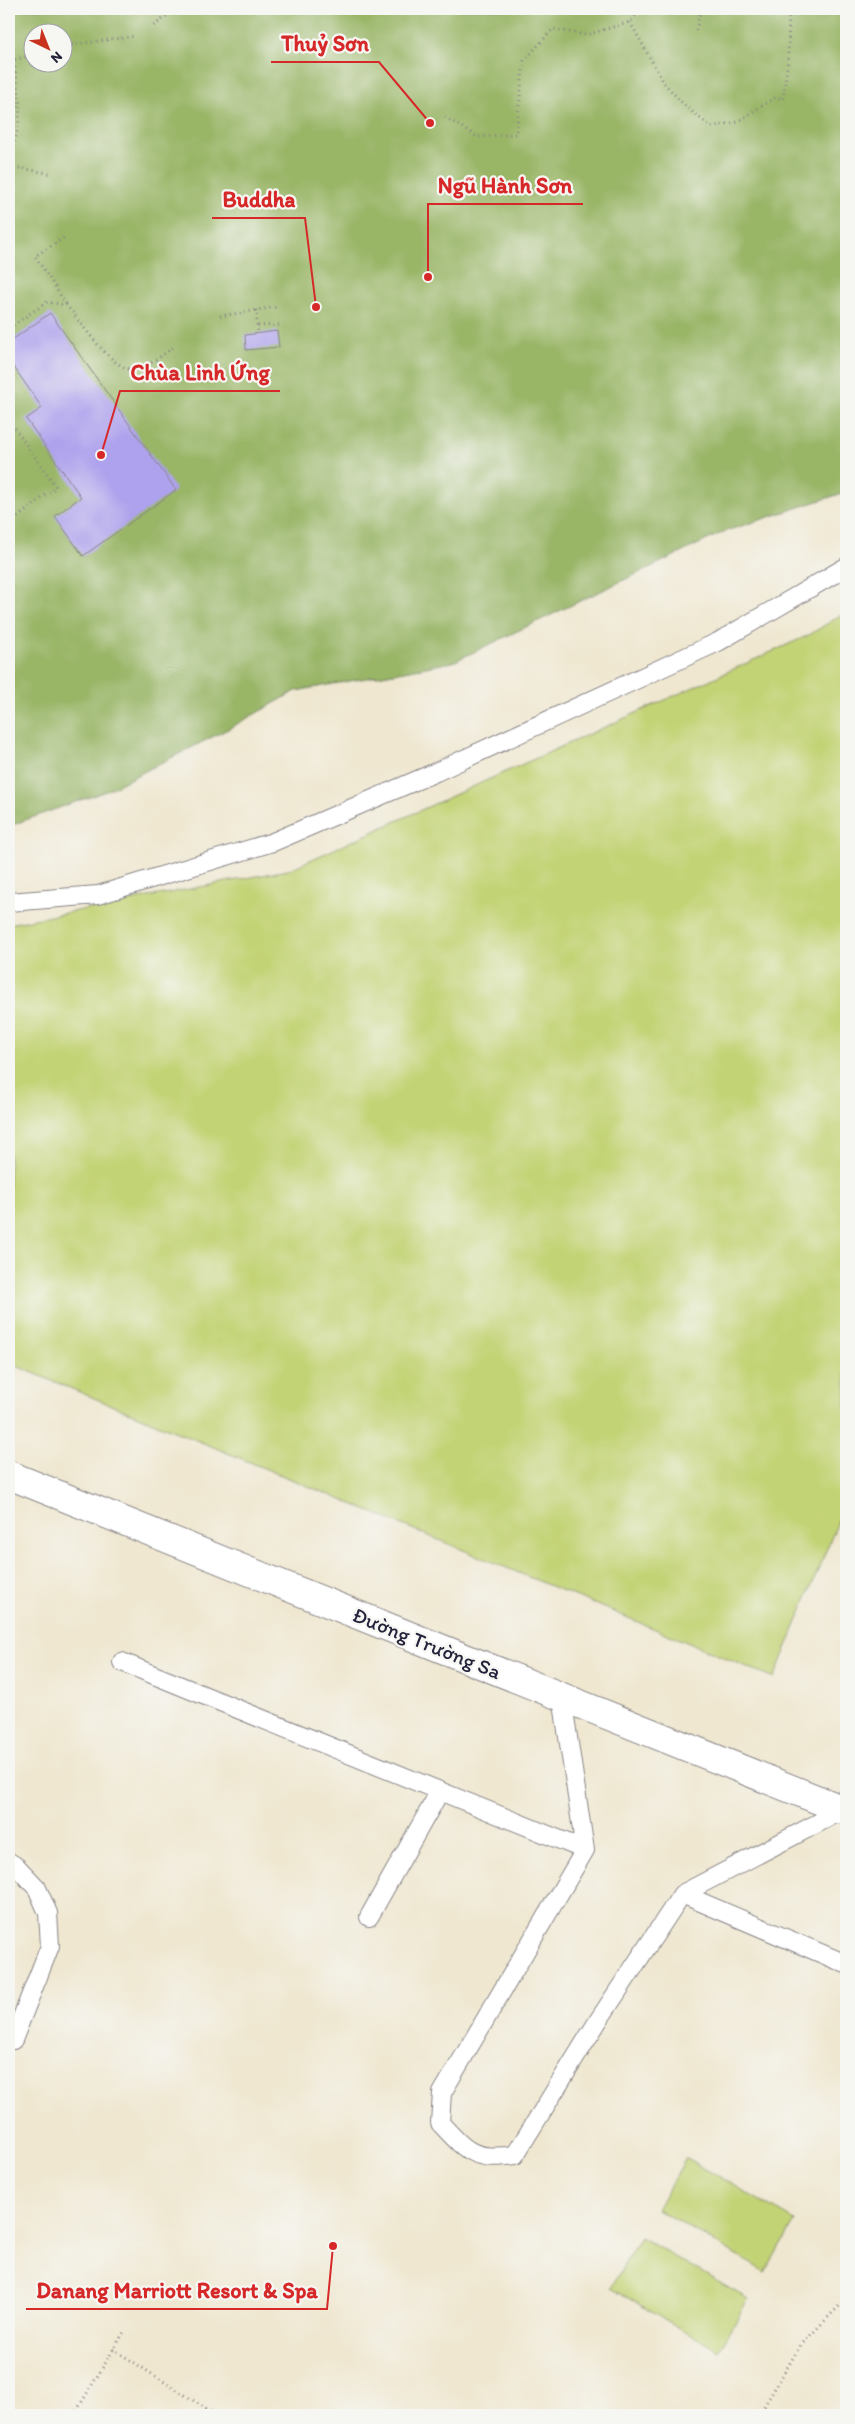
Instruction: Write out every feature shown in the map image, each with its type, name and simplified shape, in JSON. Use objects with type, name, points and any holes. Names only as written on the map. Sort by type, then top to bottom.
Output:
[{"type":"main road","name":"Đường Trường Sa","points":[[9,1475],[845,1810]]},
{"type":"lane","points":[[9,902],[98,895],[273,842],[436,772],[718,642],[846,567]]},
{"type":"lane","points":[[122,1662],[585,1850]]},
{"type":"lane","points":[[562,1697],[585,1850],[442,2093],[440,2123],[472,2153],[489,2158],[515,2155],[598,2021],[682,1894],[845,1810]]},
{"type":"lane","points":[[370,1917],[440,1791]]},
{"type":"lane","points":[[9,1862],[17,1867],[37,1888],[48,1913],[50,1946],[13,2040]]},
{"type":"lane","points":[[682,1894],[846,1964]]},
{"type":"path","points":[[154,26],[175,9]]},
{"type":"path","points":[[445,117],[477,137],[516,134],[524,61],[553,29],[586,35],[630,22],[641,9]]},
{"type":"path","points":[[696,30],[701,9]]},
{"type":"path","points":[[630,22],[664,82],[684,105],[711,127],[736,122],[776,97],[783,99],[788,59],[788,9]]},
{"type":"path","points":[[72,45],[136,36]]},
{"type":"path","points":[[9,156],[17,138],[21,92],[11,60]]},
{"type":"path","points":[[9,166],[53,174]]},
{"type":"path","points":[[67,236],[35,256],[66,305],[99,345],[124,369],[137,370],[174,347]]},
{"type":"path","points":[[9,328],[47,302],[66,305]]},
{"type":"path","points":[[220,316],[277,308]]},
{"type":"path","points":[[256,310],[258,333]]},
{"type":"path","points":[[258,326],[280,325]]},
{"type":"path","points":[[9,420],[56,487],[9,524]]},
{"type":"path","points":[[759,2415],[800,2346],[846,2299]]},
{"type":"path","points":[[74,2415],[124,2332]]},
{"type":"path","points":[[113,2349],[216,2415]]},
{"type":"green space","points":[[9,9],[846,9],[846,492],[726,531],[453,662],[296,691],[228,729],[106,791],[9,826]]},
{"type":"green space","points":[[846,612],[846,1502],[774,1678],[9,1363],[9,924],[288,870],[809,635]]},
{"type":"green space","points":[[686,2158],[795,2221],[765,2272],[657,2209]]},
{"type":"green space","points":[[640,2237],[748,2299],[719,2351],[611,2288]]},
{"type":"building","points":[[50,313],[176,490],[83,556],[55,516],[81,497],[26,419],[42,408],[9,360],[9,342]]},
{"type":"building","points":[[277,331],[279,347],[246,350],[245,335]]},
{"type":"place","name":"Thuỷ Sơn","points":[[430,123]]},
{"type":"place","name":"Ngũ Hành Sơn","points":[[428,277]]},
{"type":"place","name":"Buddha","points":[[316,307]]},
{"type":"place","name":"Chùa Linh Ứng","points":[[101,455]]},
{"type":"place","name":"Danang Marriott Resort & Spa","points":[[333,2246]]}]
